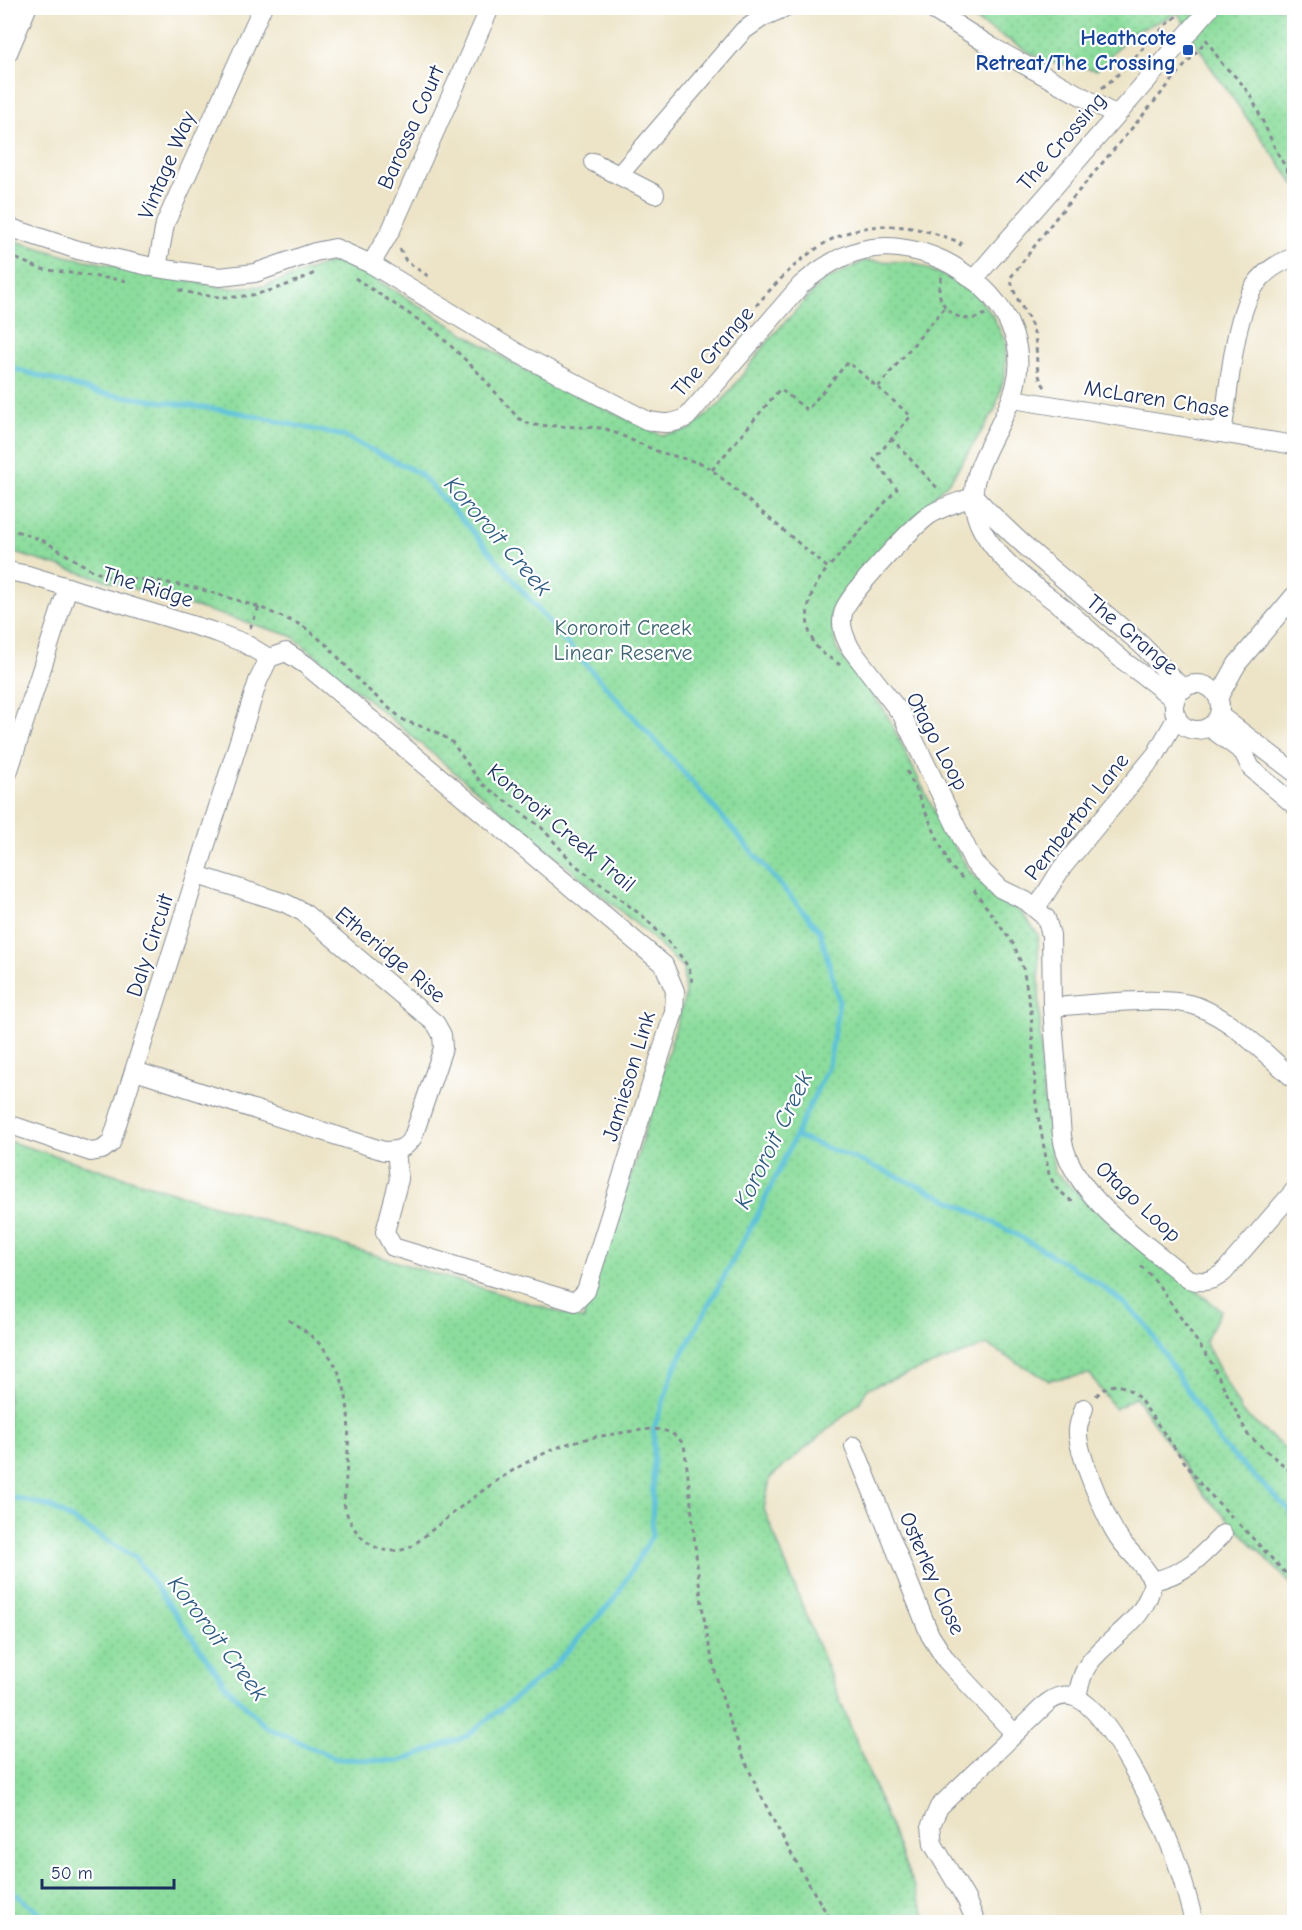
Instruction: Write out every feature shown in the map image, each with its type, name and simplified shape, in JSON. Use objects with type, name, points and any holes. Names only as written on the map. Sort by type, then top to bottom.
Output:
[{"type":"street","points":[[8,53],[27,8]]},
{"type":"street","name":"Vintage Way","points":[[157,268],[165,224],[262,8]]},
{"type":"street","name":"Barossa Court","points":[[371,264],[385,240],[490,8]]},
{"type":"street","points":[[620,174],[743,31],[763,17],[784,8]]},
{"type":"street","points":[[930,8],[992,47],[1116,115]]},
{"type":"street","name":"The Crossing","points":[[973,280],[1210,8]]},
{"type":"street","points":[[593,162],[655,194]]},
{"type":"street","points":[[8,227],[78,250],[157,268]]},
{"type":"street","name":"The Grange","points":[[157,268],[220,277],[255,273],[315,252],[335,248],[371,264],[521,355],[645,420],[674,424],[687,417],[801,285],[821,267],[847,255],[875,248],[919,250],[951,263],[973,280],[1006,315],[1018,352],[1018,381],[1012,399],[978,469],[974,496],[983,531],[1014,567],[1181,709]]},
{"type":"street","points":[[1222,433],[1240,323],[1253,287],[1266,272],[1294,257]]},
{"type":"street","name":"McLaren Chase","points":[[1012,399],[1294,445]]},
{"type":"street","name":"The Grange","points":[[974,496],[1085,599],[1152,654],[1167,675],[1181,709]]},
{"type":"street","name":"Otago Loop","points":[[974,496],[942,509],[916,525],[849,601],[842,624],[844,637],[902,715],[974,862],[1001,889],[1036,909],[1046,918],[1050,927],[1052,1007],[1062,1136],[1064,1152],[1071,1168],[1092,1197],[1188,1279],[1198,1282],[1210,1281],[1218,1277],[1294,1191]]},
{"type":"street","name":"The Ridge","points":[[8,571],[68,586],[244,643],[269,658]]},
{"type":"street","points":[[8,773],[68,586]]},
{"type":"street","points":[[1294,596],[1237,664],[1213,706],[1203,730],[1181,709],[1191,686],[1213,706],[1294,772]]},
{"type":"street","name":"Jamieson Link","points":[[269,658],[286,652],[306,665],[664,965],[675,991],[674,1012],[586,1291],[575,1302],[393,1247],[385,1232],[399,1179],[396,1151]]},
{"type":"street","name":"Daly Circuit","points":[[8,1124],[82,1150],[102,1150],[111,1143],[258,681],[269,658]]},
{"type":"street","points":[[1213,706],[1251,768],[1294,805]]},
{"type":"street","name":"Pemberton Lane","points":[[1036,909],[1061,869],[1156,754],[1181,709]]},
{"type":"street","name":"Etheridge Rise","points":[[197,875],[285,903],[303,912],[436,1024],[442,1035],[442,1048],[413,1137],[408,1144],[396,1151]]},
{"type":"street","points":[[1052,1007],[1152,1002],[1197,1005],[1234,1027],[1294,1079]]},
{"type":"street","points":[[135,1071],[384,1151],[396,1151]]},
{"type":"street","points":[[1077,1698],[1080,1680],[1089,1663],[1147,1605],[1153,1581],[1145,1567],[1110,1525],[1079,1447],[1078,1430],[1084,1408]]},
{"type":"street","name":"Osterley Close","points":[[854,1446],[930,1635],[946,1660],[1014,1733]]},
{"type":"street","points":[[1153,1581],[1188,1569],[1223,1534]]},
{"type":"street","points":[[976,1923],[966,1899],[933,1844],[931,1825],[939,1807],[1014,1733],[1055,1697],[1067,1695],[1077,1698],[1094,1712],[1120,1748],[1161,1824],[1181,1876],[1194,1923]]},
{"type":"path","points":[[1095,84],[1101,88],[1118,76],[1144,44],[1170,21]]},
{"type":"path","points":[[1206,39],[1223,65],[1239,80],[1252,98],[1294,183]]},
{"type":"path","points":[[1039,403],[1045,386],[1038,373],[1034,332],[1012,287],[1011,277],[1055,219],[1201,48]]},
{"type":"path","points":[[718,352],[781,276],[800,259],[843,235],[870,227],[897,226],[923,229],[961,243],[937,286],[939,299],[944,308],[968,318],[981,317],[998,305]]},
{"type":"path","points":[[385,240],[403,251],[406,261],[433,279]]},
{"type":"path","points":[[8,255],[50,271],[138,282]]},
{"type":"path","points":[[170,288],[216,297],[244,298],[268,292],[324,268]]},
{"type":"path","points":[[351,275],[435,331],[475,369],[518,418],[531,425],[604,428],[660,452],[704,464],[828,568]]},
{"type":"path","points":[[878,387],[944,308]]},
{"type":"path","points":[[712,470],[780,389],[807,410],[848,362],[911,416],[874,459],[897,489],[828,568],[813,587],[809,597],[808,619],[815,644],[844,669]]},
{"type":"path","points":[[891,438],[940,491],[942,509]]},
{"type":"path","name":"Kororoit Creek Trail","points":[[8,528],[44,541],[105,576],[176,584],[259,607],[303,626],[322,641],[367,689],[405,721],[435,731],[452,742],[481,783],[541,827],[574,864],[660,931],[689,968],[694,993]]},
{"type":"path","points":[[244,643],[259,607]]},
{"type":"path","points":[[907,770],[951,866],[975,891],[1014,945],[1028,991],[1036,1105],[1049,1174],[1056,1188],[1080,1207]]},
{"type":"path","points":[[1140,1265],[1157,1283],[1211,1362],[1248,1435],[1294,1474]]},
{"type":"path","points":[[288,1320],[323,1345],[336,1365],[348,1409],[344,1503],[346,1517],[351,1527],[361,1536],[385,1551],[397,1553],[411,1547],[503,1478],[536,1457],[560,1446],[584,1439],[654,1428],[669,1431],[678,1436],[684,1445],[693,1544],[716,1675],[760,1797],[832,1923]]},
{"type":"path","points":[[1084,1408],[1108,1386],[1120,1384],[1128,1388],[1139,1398],[1201,1485],[1294,1582]]},
{"type":"green space","points":[[955,8],[1294,8],[1294,184],[1210,66],[1178,13],[1130,34],[1097,70],[1044,61]]},
{"type":"green space","name":"Kororoit Creek Linear Reserve","points":[[8,239],[66,256],[226,288],[265,286],[335,261],[359,269],[531,374],[661,435],[689,430],[720,404],[773,335],[823,281],[865,261],[912,262],[960,283],[976,295],[992,315],[1006,343],[1005,373],[995,410],[952,478],[870,563],[831,612],[836,649],[885,711],[942,827],[971,873],[1023,915],[1038,934],[1041,1075],[1054,1171],[1127,1238],[1221,1310],[1205,1342],[1242,1412],[1294,1456],[1294,1587],[1203,1494],[1136,1397],[1115,1409],[1090,1374],[1048,1380],[987,1345],[868,1388],[859,1403],[770,1478],[764,1509],[928,1922],[8,1922],[8,1141],[584,1320],[584,1308],[637,1157],[685,996],[683,968],[648,934],[292,636],[8,551]]},
{"type":"waterway","name":"Kororoit Creek","points":[[8,367],[99,393],[236,412],[343,436],[419,473],[468,526],[563,639],[679,767],[820,931],[839,1001],[829,1065],[758,1214],[675,1367],[654,1428],[652,1536],[615,1598],[552,1668],[467,1736],[401,1761],[337,1759],[266,1727],[227,1687],[136,1558],[51,1507],[8,1496]]},
{"type":"waterway","points":[[795,1136],[859,1160],[953,1202],[1043,1250],[1111,1293],[1146,1325],[1221,1444],[1294,1515]]},
{"type":"waterway","name":"Kororoit Creek","points":[[8,1888],[50,1922]]},
{"type":"place","name":"Heathcote Retreat/The Crossing","points":[[1188,50]]}]
